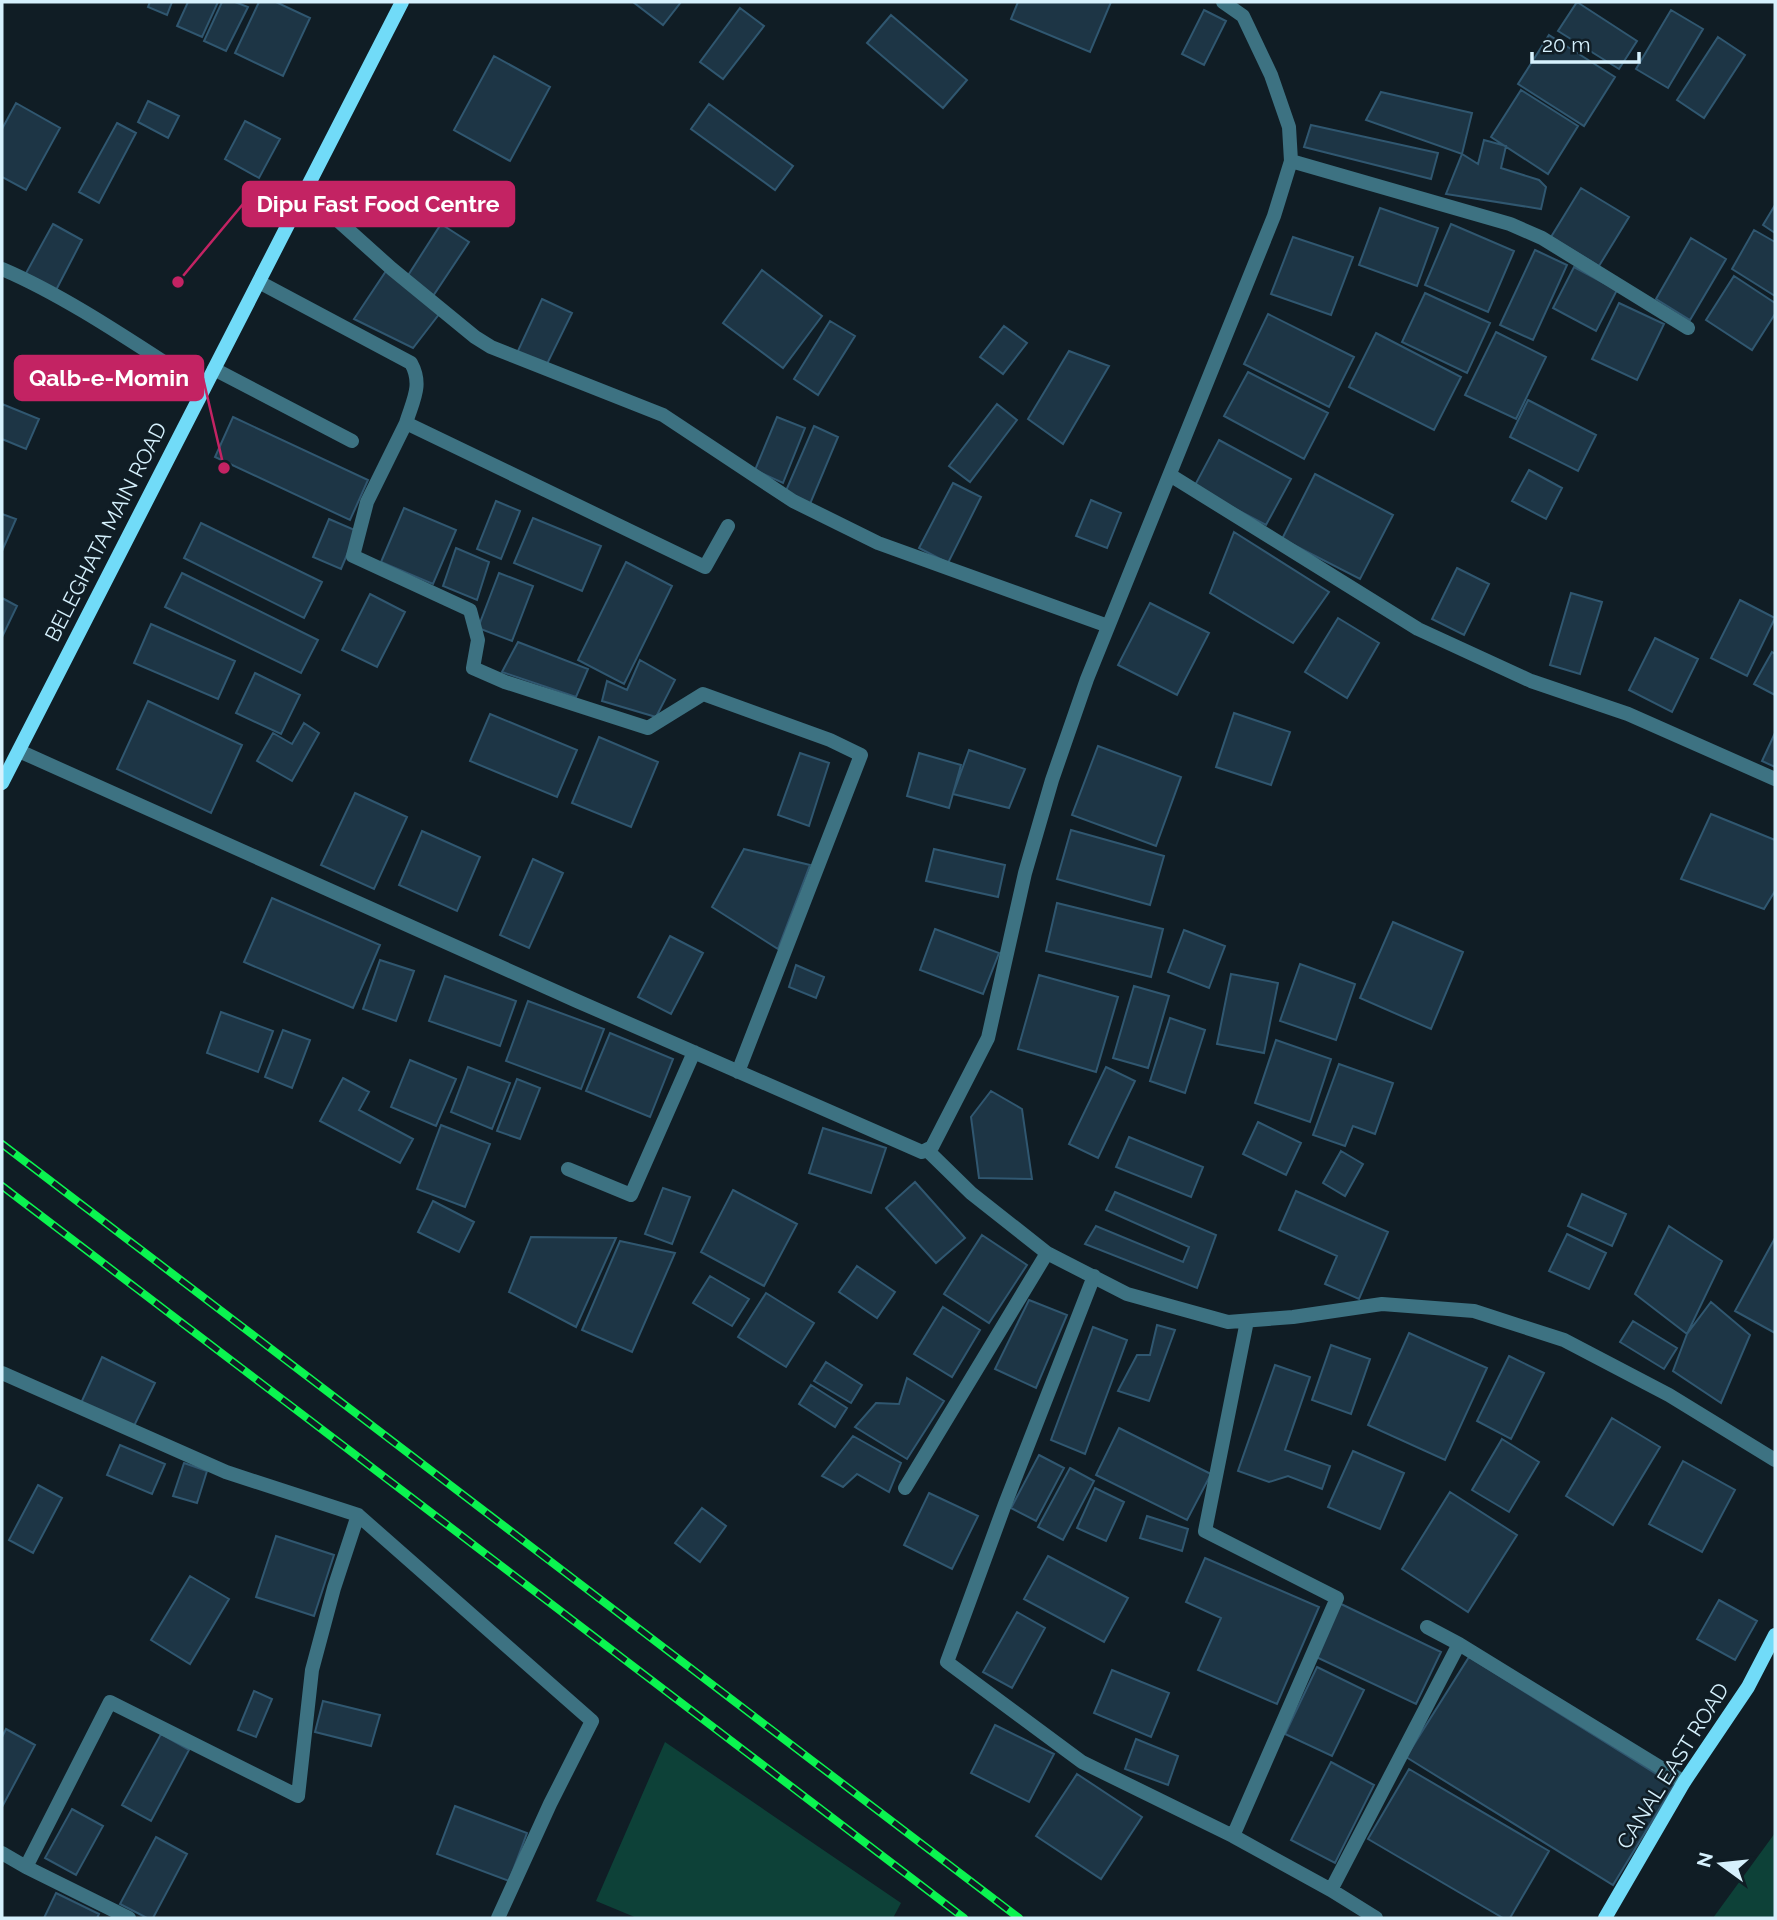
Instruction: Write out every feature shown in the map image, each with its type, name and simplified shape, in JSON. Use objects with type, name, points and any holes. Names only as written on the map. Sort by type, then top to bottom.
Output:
[{"type":"main road","name":"BELEGHATA MAIN ROAD","points":[[2,783],[402,2]]},
{"type":"main road","name":"CANAL EAST ROAD","points":[[1605,1918],[1684,1782],[1748,1687],[1775,1635]]},
{"type":"street","points":[[19,751],[738,1072],[922,1152],[928,1150],[985,1046],[1025,873],[1052,780],[1087,679],[1275,216],[1291,161],[1289,127],[1271,75],[1243,16],[1233,4]]},
{"type":"street","points":[[1291,161],[1510,224],[1542,238],[1688,328]]},
{"type":"street","points":[[305,191],[392,269],[491,347],[663,415],[793,502],[878,543],[1108,626]]},
{"type":"street","points":[[2,269],[21,277],[109,328],[204,388]]},
{"type":"street","points":[[259,282],[411,363],[418,375],[406,423],[367,502],[353,556],[470,610],[478,640],[473,668],[505,682],[648,728],[703,694],[830,740],[862,755],[738,1072]]},
{"type":"street","points":[[214,369],[352,441]]},
{"type":"street","points":[[406,423],[705,567],[728,526]]},
{"type":"street","points":[[1170,475],[1418,629],[1531,681],[1628,714],[1775,779]]},
{"type":"street","points":[[568,1169],[631,1195],[694,1052]]},
{"type":"street","points":[[928,1150],[971,1193],[1047,1253],[1127,1294],[1228,1322],[1293,1317],[1382,1304],[1474,1311],[1564,1340],[1669,1395],[1775,1460]]},
{"type":"street","points":[[905,1488],[1047,1253]]},
{"type":"street","points":[[1094,1276],[947,1662],[1082,1762],[1233,1836],[1376,1918]]},
{"type":"street","points":[[1233,1836],[1337,1598],[1205,1531],[1247,1321]]},
{"type":"street","points":[[2,1373],[226,1472],[358,1515],[592,1721],[550,1804],[498,1918]]},
{"type":"street","points":[[26,1867],[110,1702],[298,1796],[312,1671],[334,1588],[358,1515]]},
{"type":"street","points":[[1427,1627],[1684,1782]]},
{"type":"street","points":[[1331,1890],[1459,1644]]},
{"type":"street","points":[[2,1853],[129,1918]]},
{"type":"shaded area","points":[[665,1742],[901,1903],[893,1918],[637,1918],[596,1901]]},
{"type":"shaded area","points":[[1775,1833],[1775,1918],[1713,1918]]},
{"type":"building","points":[[150,2],[172,2],[167,15],[148,7]]},
{"type":"building","points":[[188,2],[218,2],[202,37],[177,26]]},
{"type":"building","points":[[222,2],[235,2],[248,7],[226,51],[204,41]]},
{"type":"building","points":[[259,2],[276,2],[310,18],[283,76],[235,53]]},
{"type":"building","points":[[633,2],[681,2],[663,25]]},
{"type":"building","points":[[1018,2],[1111,2],[1090,52],[1011,19]]},
{"type":"building","points":[[1577,2],[1637,41],[1619,69],[1558,31]]},
{"type":"building","points":[[740,8],[764,26],[723,79],[700,62]]},
{"type":"building","points":[[1204,10],[1226,21],[1204,65],[1182,54]]},
{"type":"building","points":[[1671,10],[1703,29],[1668,88],[1636,69]]},
{"type":"building","points":[[891,15],[967,80],[943,108],[867,43]]},
{"type":"building","points":[[1549,35],[1615,77],[1584,126],[1518,84]]},
{"type":"building","points":[[1718,37],[1745,55],[1704,118],[1677,100]]},
{"type":"building","points":[[494,56],[550,87],[510,161],[454,130]]},
{"type":"building","points":[[1521,90],[1578,126],[1548,174],[1491,137]]},
{"type":"building","points":[[1381,92],[1472,113],[1462,154],[1366,120]]},
{"type":"building","points":[[148,101],[179,116],[168,138],[138,122]]},
{"type":"building","points":[[16,103],[60,128],[26,190],[2,177],[2,129]]},
{"type":"building","points":[[709,104],[793,166],[775,190],[691,129]]},
{"type":"building","points":[[245,121],[280,139],[259,178],[225,159]]},
{"type":"building","points":[[117,123],[136,133],[99,203],[79,192]]},
{"type":"building","points":[[1311,125],[1438,153],[1431,179],[1304,147]]},
{"type":"building","points":[[1484,140],[1506,146],[1501,168],[1539,180],[1546,187],[1541,209],[1446,194],[1462,154],[1478,164]]},
{"type":"building","points":[[1581,188],[1629,217],[1599,266],[1551,237]]},
{"type":"building","points":[[1775,205],[1775,233],[1763,225]]},
{"type":"building","points":[[1380,208],[1438,228],[1417,286],[1359,265]]},
{"type":"building","points":[[53,224],[82,240],[55,292],[25,275]]},
{"type":"building","points":[[441,224],[469,242],[433,296],[407,277]]},
{"type":"building","points":[[1451,224],[1514,251],[1488,312],[1425,285]]},
{"type":"building","points":[[1754,230],[1775,242],[1775,296],[1732,269]]},
{"type":"building","points":[[1293,237],[1353,257],[1331,315],[1271,294]]},
{"type":"building","points":[[1691,238],[1726,259],[1690,320],[1656,299]]},
{"type":"building","points":[[1535,250],[1567,265],[1533,340],[1500,325]]},
{"type":"building","points":[[1574,267],[1617,290],[1596,331],[1553,308]]},
{"type":"building","points":[[762,270],[822,316],[783,368],[723,323]]},
{"type":"building","points":[[386,271],[440,313],[413,348],[354,319]]},
{"type":"building","points":[[1734,276],[1775,303],[1775,314],[1752,350],[1706,320]]},
{"type":"building","points":[[1425,293],[1490,323],[1467,373],[1402,342]]},
{"type":"building","points":[[542,299],[572,313],[546,366],[517,353]]},
{"type":"building","points":[[1619,303],[1664,324],[1637,380],[1592,359]]},
{"type":"building","points":[[1268,314],[1354,357],[1329,407],[1244,364]]},
{"type":"building","points":[[830,321],[855,336],[818,395],[794,379]]},
{"type":"building","points":[[1004,326],[1027,343],[1003,374],[980,357]]},
{"type":"building","points":[[1496,332],[1546,357],[1516,419],[1465,395]]},
{"type":"building","points":[[1376,333],[1461,377],[1434,430],[1349,387]]},
{"type":"building","points":[[1069,351],[1109,366],[1063,444],[1028,419]]},
{"type":"building","points":[[1248,372],[1328,413],[1304,459],[1224,416]]},
{"type":"building","points":[[1528,400],[1596,435],[1578,471],[1510,437]]},
{"type":"building","points":[[2,404],[39,419],[26,449],[2,439]]},
{"type":"building","points":[[997,404],[1017,420],[970,482],[949,466]]},
{"type":"building","points":[[233,417],[368,480],[350,520],[215,457]]},
{"type":"building","points":[[777,417],[805,428],[783,483],[755,470]]},
{"type":"building","points":[[814,426],[838,437],[810,504],[785,493]]},
{"type":"building","points":[[1219,440],[1291,479],[1266,525],[1194,487]]},
{"type":"building","points":[[1529,470],[1562,488],[1546,519],[1512,501]]},
{"type":"building","points":[[1315,474],[1393,515],[1360,579],[1282,539]]},
{"type":"building","points":[[953,483],[981,497],[948,563],[919,548]]},
{"type":"building","points":[[1091,500],[1121,513],[1107,548],[1076,536]]},
{"type":"building","points":[[496,501],[520,511],[501,559],[477,549]]},
{"type":"building","points":[[404,508],[456,530],[433,584],[381,562]]},
{"type":"building","points":[[2,514],[16,519],[2,551]]},
{"type":"building","points":[[533,518],[601,546],[582,591],[514,563]]},
{"type":"building","points":[[329,519],[357,531],[341,569],[313,557]]},
{"type":"building","points":[[201,523],[322,582],[304,618],[184,558]]},
{"type":"building","points":[[1234,532],[1329,592],[1293,643],[1210,593]]},
{"type":"building","points":[[456,548],[489,562],[477,600],[443,586]]},
{"type":"building","points":[[626,562],[672,586],[624,684],[578,660]]},
{"type":"building","points":[[1457,568],[1489,584],[1464,635],[1432,619]]},
{"type":"building","points":[[182,573],[318,640],[301,673],[165,607]]},
{"type":"building","points":[[499,573],[533,586],[512,641],[478,628]]},
{"type":"building","points":[[1571,593],[1602,602],[1580,674],[1550,665]]},
{"type":"building","points":[[370,594],[405,612],[377,667],[342,650]]},
{"type":"building","points":[[2,598],[17,606],[2,637]]},
{"type":"building","points":[[1740,600],[1775,618],[1747,676],[1711,658]]},
{"type":"building","points":[[1150,603],[1209,633],[1177,695],[1118,665]]},
{"type":"building","points":[[1338,618],[1379,643],[1347,698],[1305,672]]},
{"type":"building","points":[[151,624],[235,661],[218,699],[134,663]]},
{"type":"building","points":[[1655,638],[1698,659],[1672,712],[1629,690]]},
{"type":"building","points":[[518,642],[588,669],[576,697],[502,672]]},
{"type":"building","points":[[1772,652],[1775,654],[1775,695],[1754,684]]},
{"type":"building","points":[[640,660],[675,680],[656,717],[602,701],[607,681],[627,690]]},
{"type":"building","points":[[255,673],[300,695],[281,734],[236,713]]},
{"type":"building","points":[[148,701],[242,745],[211,813],[117,769]]},
{"type":"building","points":[[1234,713],[1290,732],[1271,785],[1216,767]]},
{"type":"building","points":[[490,714],[577,750],[557,797],[470,761]]},
{"type":"building","points":[[304,723],[319,733],[292,781],[257,761],[273,733],[292,744]]},
{"type":"building","points":[[1775,733],[1775,767],[1762,761]]},
{"type":"building","points":[[599,737],[658,762],[631,827],[572,803]]},
{"type":"building","points":[[1098,746],[1181,777],[1156,846],[1072,815]]},
{"type":"building","points":[[969,750],[1025,769],[1009,808],[953,794]]},
{"type":"building","points":[[800,753],[829,763],[809,826],[778,815]]},
{"type":"building","points":[[919,753],[961,765],[949,808],[907,796]]},
{"type":"building","points":[[355,793],[407,817],[374,889],[321,865]]},
{"type":"building","points":[[1711,814],[1775,840],[1775,891],[1764,909],[1681,879]]},
{"type":"building","points":[[1071,830],[1164,856],[1150,905],[1057,879]]},
{"type":"building","points":[[422,831],[480,857],[457,911],[399,885]]},
{"type":"building","points":[[744,849],[810,865],[778,949],[712,907]]},
{"type":"building","points":[[934,849],[1005,865],[998,897],[926,881]]},
{"type":"building","points":[[533,859],[563,873],[529,948],[500,935]]},
{"type":"building","points":[[272,898],[380,945],[353,1008],[244,962]]},
{"type":"building","points":[[1057,903],[1163,929],[1151,977],[1046,951]]},
{"type":"building","points":[[1393,922],[1463,952],[1431,1029],[1360,998]]},
{"type":"building","points":[[935,929],[999,953],[983,994],[920,970]]},
{"type":"building","points":[[1184,930],[1225,946],[1209,988],[1168,972]]},
{"type":"building","points":[[670,936],[703,953],[671,1014],[638,997]]},
{"type":"building","points":[[380,960],[414,971],[396,1021],[363,1009]]},
{"type":"building","points":[[1300,964],[1355,984],[1336,1040],[1280,1021]]},
{"type":"building","points":[[796,965],[824,977],[816,998],[789,987]]},
{"type":"building","points":[[1231,974],[1278,983],[1264,1053],[1217,1044]]},
{"type":"building","points":[[1039,975],[1118,997],[1096,1072],[1018,1049]]},
{"type":"building","points":[[445,976],[516,1001],[500,1046],[429,1021]]},
{"type":"building","points":[[1134,986],[1169,996],[1148,1068],[1113,1058]]},
{"type":"building","points":[[528,1001],[604,1029],[581,1089],[506,1061]]},
{"type":"building","points":[[221,1012],[273,1031],[258,1072],[207,1053]]},
{"type":"building","points":[[1170,1018],[1205,1030],[1185,1093],[1150,1081]]},
{"type":"building","points":[[283,1030],[310,1040],[292,1088],[265,1077]]},
{"type":"building","points":[[610,1033],[673,1059],[650,1117],[586,1091]]},
{"type":"building","points":[[1276,1040],[1331,1059],[1310,1122],[1255,1103]]},
{"type":"building","points":[[410,1060],[456,1079],[436,1126],[391,1107]]},
{"type":"building","points":[[1339,1064],[1393,1083],[1375,1134],[1353,1126],[1345,1146],[1313,1135]]},
{"type":"building","points":[[468,1067],[510,1083],[492,1129],[451,1112]]},
{"type":"building","points":[[1106,1067],[1135,1081],[1098,1158],[1069,1144]]},
{"type":"building","points":[[343,1078],[369,1092],[359,1110],[413,1139],[400,1163],[320,1121]]},
{"type":"building","points":[[517,1079],[540,1088],[520,1139],[497,1131]]},
{"type":"building","points":[[991,1091],[1022,1109],[1032,1179],[979,1178],[971,1117]]},
{"type":"building","points":[[1258,1122],[1301,1143],[1286,1175],[1243,1154]]},
{"type":"building","points":[[441,1125],[490,1144],[465,1207],[417,1189]]},
{"type":"building","points":[[823,1128],[886,1148],[871,1193],[809,1173]]},
{"type":"building","points":[[1129,1137],[1203,1167],[1191,1197],[1116,1167]]},
{"type":"building","points":[[1341,1151],[1363,1164],[1345,1196],[1323,1183]]},
{"type":"building","points":[[915,1182],[965,1238],[936,1263],[886,1208]]},
{"type":"building","points":[[663,1188],[690,1197],[672,1244],[645,1234]]},
{"type":"building","points":[[733,1190],[797,1224],[764,1286],[701,1252]]},
{"type":"building","points":[[1296,1191],[1388,1232],[1359,1299],[1325,1284],[1337,1256],[1279,1230]]},
{"type":"building","points":[[1115,1192],[1216,1235],[1197,1288],[1085,1244],[1096,1226],[1183,1262],[1189,1247],[1106,1210]]},
{"type":"building","points":[[1582,1194],[1626,1214],[1612,1246],[1568,1226]]},
{"type":"building","points":[[433,1201],[474,1222],[459,1252],[418,1232]]},
{"type":"building","points":[[1669,1226],[1722,1261],[1687,1334],[1635,1294]]},
{"type":"building","points":[[1567,1234],[1606,1253],[1589,1289],[1549,1271]]},
{"type":"building","points":[[982,1235],[1027,1265],[989,1323],[944,1294]]},
{"type":"building","points":[[531,1237],[616,1238],[576,1327],[509,1292]]},
{"type":"building","points":[[1775,1238],[1775,1333],[1735,1311]]},
{"type":"building","points":[[620,1241],[675,1253],[632,1352],[582,1330]]},
{"type":"building","points":[[857,1266],[895,1292],[877,1318],[839,1292]]},
{"type":"building","points":[[710,1276],[749,1299],[732,1326],[693,1303]]},
{"type":"building","points":[[766,1293],[814,1323],[786,1367],[738,1337]]},
{"type":"building","points":[[1029,1300],[1067,1315],[1036,1388],[995,1369]]},
{"type":"building","points":[[1711,1302],[1750,1335],[1721,1403],[1673,1371],[1687,1334]]},
{"type":"building","points":[[943,1307],[980,1330],[952,1377],[914,1354]]},
{"type":"building","points":[[1633,1321],[1677,1348],[1664,1369],[1620,1342]]},
{"type":"building","points":[[1157,1325],[1175,1330],[1149,1401],[1118,1391],[1137,1355],[1150,1355]]},
{"type":"building","points":[[1093,1327],[1127,1340],[1085,1454],[1051,1440]]},
{"type":"building","points":[[1409,1333],[1487,1368],[1445,1460],[1368,1425]]},
{"type":"building","points":[[1331,1345],[1370,1359],[1351,1414],[1312,1400]]},
{"type":"building","points":[[1509,1356],[1544,1373],[1511,1439],[1477,1421]]},
{"type":"building","points":[[102,1357],[155,1383],[133,1428],[81,1403]]},
{"type":"building","points":[[826,1362],[862,1385],[851,1403],[814,1381]]},
{"type":"building","points":[[1275,1365],[1310,1377],[1285,1450],[1330,1466],[1322,1489],[1288,1476],[1269,1482],[1238,1471]]},
{"type":"building","points":[[907,1378],[944,1401],[907,1459],[855,1427],[876,1403],[899,1404]]},
{"type":"building","points":[[811,1385],[847,1408],[835,1427],[799,1404]]},
{"type":"building","points":[[1612,1418],[1660,1447],[1613,1525],[1566,1496]]},
{"type":"building","points":[[1119,1428],[1211,1474],[1187,1520],[1096,1475]]},
{"type":"building","points":[[853,1436],[901,1463],[889,1492],[857,1474],[843,1487],[822,1476]]},
{"type":"building","points":[[1502,1439],[1539,1462],[1509,1512],[1472,1490]]},
{"type":"building","points":[[120,1445],[165,1464],[152,1494],[107,1475]]},
{"type":"building","points":[[1353,1451],[1404,1473],[1380,1529],[1328,1507]]},
{"type":"building","points":[[1039,1455],[1064,1468],[1036,1521],[1011,1508]]},
{"type":"building","points":[[1683,1461],[1735,1490],[1702,1552],[1649,1524]]},
{"type":"building","points":[[184,1463],[207,1471],[197,1503],[173,1496]]},
{"type":"building","points":[[1070,1468],[1094,1481],[1063,1540],[1038,1527]]},
{"type":"building","points":[[38,1485],[62,1498],[33,1553],[9,1540]]},
{"type":"building","points":[[1095,1488],[1124,1502],[1106,1541],[1077,1528]]},
{"type":"building","points":[[1450,1492],[1517,1535],[1468,1612],[1402,1569]]},
{"type":"building","points":[[929,1493],[978,1516],[952,1569],[904,1545]]},
{"type":"building","points":[[702,1508],[726,1526],[700,1562],[675,1543]]},
{"type":"building","points":[[1147,1516],[1188,1529],[1182,1551],[1140,1538]]},
{"type":"building","points":[[276,1536],[334,1555],[314,1616],[256,1597]]},
{"type":"building","points":[[1048,1556],[1128,1598],[1104,1642],[1024,1599]]},
{"type":"building","points":[[1205,1558],[1319,1607],[1277,1704],[1198,1670],[1221,1618],[1186,1602]]},
{"type":"building","points":[[190,1576],[229,1599],[190,1664],[151,1640]]},
{"type":"building","points":[[1719,1600],[1757,1621],[1735,1660],[1697,1639]]},
{"type":"building","points":[[1339,1603],[1441,1652],[1416,1704],[1314,1656]]},
{"type":"building","points":[[1017,1612],[1045,1628],[1012,1688],[983,1672]]},
{"type":"building","points":[[1469,1657],[1674,1785],[1613,1885],[1406,1757]]},
{"type":"building","points":[[1317,1667],[1364,1690],[1332,1756],[1285,1734]]},
{"type":"building","points":[[1112,1670],[1169,1693],[1151,1737],[1094,1713]]},
{"type":"building","points":[[254,1691],[272,1699],[256,1737],[238,1730]]},
{"type":"building","points":[[323,1701],[380,1715],[371,1746],[315,1732]]},
{"type":"building","points":[[995,1725],[1054,1754],[1029,1802],[971,1773]]},
{"type":"building","points":[[6,1729],[35,1745],[2,1807],[2,1737]]},
{"type":"building","points":[[161,1734],[189,1750],[151,1821],[122,1805]]},
{"type":"building","points":[[1136,1739],[1178,1756],[1168,1785],[1125,1769]]},
{"type":"building","points":[[1331,1762],[1374,1785],[1335,1863],[1291,1840]]},
{"type":"building","points":[[1409,1769],[1549,1851],[1510,1918],[1503,1918],[1368,1839]]},
{"type":"building","points":[[1077,1774],[1142,1817],[1101,1879],[1036,1836]]},
{"type":"building","points":[[455,1806],[527,1833],[509,1881],[437,1854]]},
{"type":"building","points":[[72,1809],[103,1826],[76,1875],[45,1858]]},
{"type":"building","points":[[156,1837],[187,1854],[153,1918],[147,1918],[120,1904]]},
{"type":"building","points":[[56,1893],[99,1914],[97,1918],[44,1918]]},
{"type":"railway","points":[[2,1144],[1019,1918]]},
{"type":"railway","points":[[2,1186],[964,1918]]},
{"type":"place","name":"Dipu Fast Food Centre","points":[[178,282]]},
{"type":"place","name":"Qalb-e-Momin","points":[[224,468]]}]
